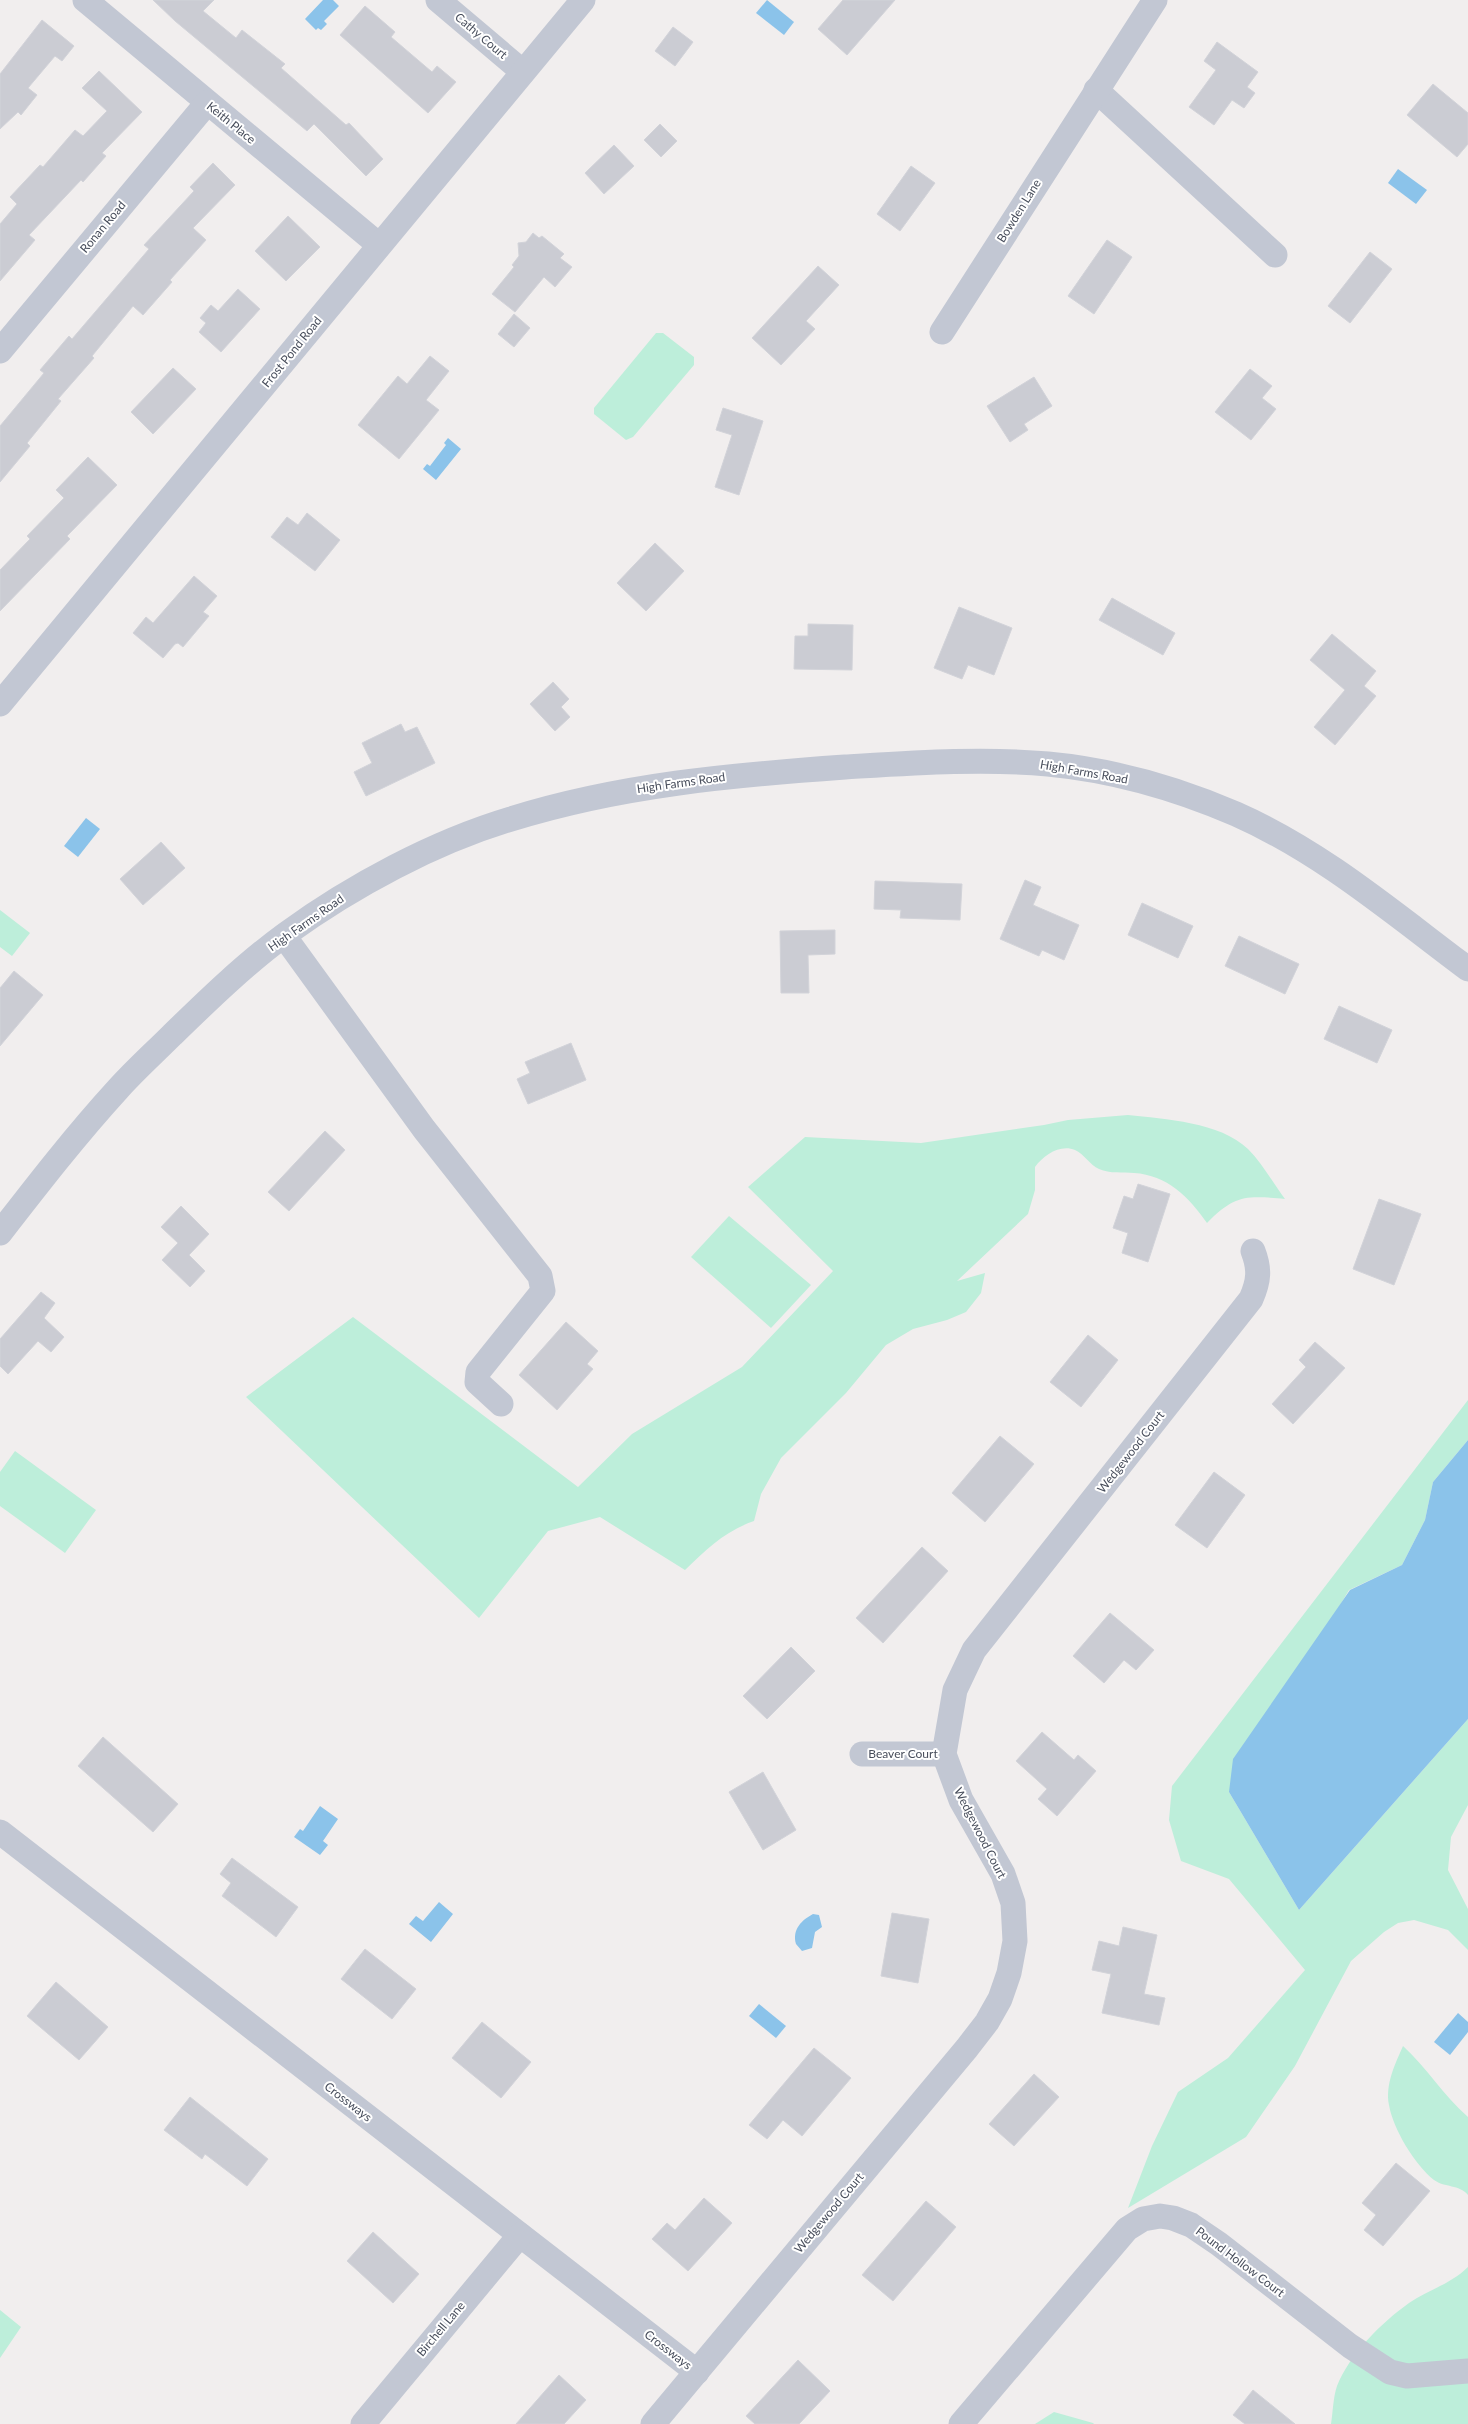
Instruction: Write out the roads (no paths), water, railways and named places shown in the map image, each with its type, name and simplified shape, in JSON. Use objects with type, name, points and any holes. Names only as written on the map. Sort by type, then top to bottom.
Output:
[{"type":"street","name":"Keith Place","points":[[85,0],[206,103],[379,245]]},
{"type":"street","name":"Cathy Court","points":[[438,0],[523,72]]},
{"type":"street","name":"Frost Pond Road","points":[[0,704],[583,0]]},
{"type":"street","name":"Bowden Lane","points":[[942,332],[1155,0]]},
{"type":"street","points":[[1096,90],[1275,255]]},
{"type":"street","name":"Ronan Road","points":[[0,351],[206,103]]},
{"type":"street","name":"High Farms Road","points":[[0,1233],[120,1086],[210,998],[284,936],[329,905],[389,871],[453,840],[510,819],[570,803],[662,784],[757,773],[906,763],[1051,764],[1114,775],[1179,792],[1235,814],[1282,837],[1355,882],[1468,968]]},
{"type":"street","points":[[284,936],[424,1128],[540,1276],[543,1290],[478,1372],[477,1382],[500,1404]]},
{"type":"street","name":"Wedgewood Court","points":[[653,2424],[967,2048],[987,2022],[1000,2000],[1009,1973],[1015,1941],[1013,1903],[1003,1874],[961,1800],[944,1754],[955,1690],[974,1650],[1243,1310],[1257,1287],[1258,1263],[1253,1251]]},
{"type":"street","name":"Beaver Court","points":[[862,1754],[944,1754]]},
{"type":"street","name":"Crossways","points":[[0,1832],[696,2372]]},
{"type":"street","name":"Pound Hollow Court","points":[[962,2424],[1126,2229],[1143,2220],[1160,2216],[1173,2218],[1191,2225],[1219,2244],[1350,2346],[1390,2372],[1407,2376],[1468,2371]]},
{"type":"street","name":"Birchell Lane","points":[[363,2424],[520,2235]]},
{"type":"water","points":[[323,0],[333,0],[339,6],[324,21],[327,24],[321,30],[318,28],[316,30],[305,19]]},
{"type":"water","points":[[767,0],[794,22],[784,35],[756,13]]},
{"type":"water","points":[[1398,169],[1427,190],[1416,204],[1388,183]]},
{"type":"water","points":[[448,438],[461,449],[436,480],[423,469],[427,464],[430,466],[446,445],[444,443]]},
{"type":"water","points":[[86,818],[100,829],[78,857],[64,846]]},
{"type":"water","points":[[1468,1440],[1468,1719],[1299,1910],[1229,1792],[1233,1759],[1350,1590],[1402,1565],[1425,1520],[1433,1482]]},
{"type":"water","points":[[320,1806],[338,1819],[323,1841],[328,1845],[320,1855],[294,1837],[300,1829],[303,1831]]},
{"type":"water","points":[[439,1902],[453,1914],[431,1942],[409,1924],[416,1916],[423,1921]]},
{"type":"water","points":[[813,1914],[819,1915],[822,1927],[815,1932],[812,1948],[802,1951],[796,1944],[795,1934],[802,1922]]},
{"type":"water","points":[[759,2004],[786,2026],[776,2038],[749,2016]]},
{"type":"water","points":[[1458,2013],[1468,2022],[1468,2032],[1450,2055],[1434,2042]]}]
